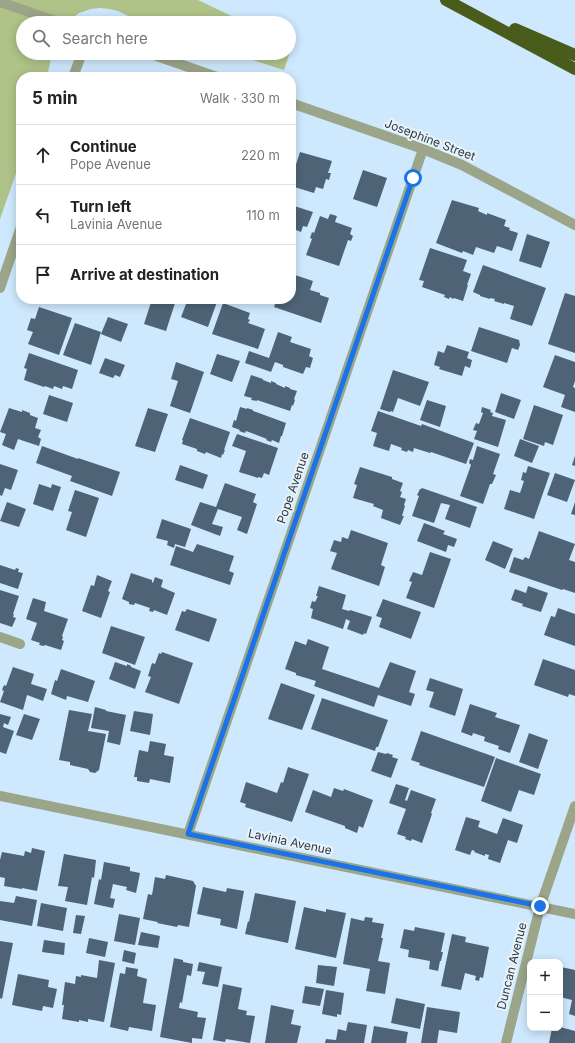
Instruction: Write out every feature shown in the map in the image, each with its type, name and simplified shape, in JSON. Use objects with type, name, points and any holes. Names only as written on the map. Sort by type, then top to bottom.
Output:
[{"type":"highway","points":[[446,0],[575,69]]},
{"type":"highway","points":[[449,0],[575,55]]},
{"type":"street","points":[[0,2],[41,16]]},
{"type":"street","points":[[75,72],[79,60]]},
{"type":"street","points":[[168,60],[203,72]]},
{"type":"street","name":"Josephine Street","points":[[296,105],[462,164],[575,225]]},
{"type":"street","name":"Pope Avenue","points":[[188,834],[422,149]]},
{"type":"street","points":[[0,288],[16,242]]},
{"type":"street","points":[[0,637],[20,644]]},
{"type":"street","name":"Lavinia Avenue","points":[[0,796],[575,914]]},
{"type":"street","name":"Duncan Avenue","points":[[506,1043],[540,906],[575,806]]},
{"type":"green space","points":[[0,0],[198,0],[231,16],[128,16],[118,11],[100,8],[91,9],[75,16],[16,16],[16,60],[51,60],[48,72],[16,72],[16,173],[0,219]]},
{"type":"green space","points":[[253,60],[287,60],[284,70]]},
{"type":"building","points":[[300,152],[332,161],[328,173],[331,173],[329,180],[326,179],[323,189],[316,187],[314,193],[296,188],[296,164]]},
{"type":"building","points":[[363,170],[387,178],[377,207],[353,199]]},
{"type":"building","points":[[452,200],[479,208],[478,211],[487,215],[487,213],[506,220],[504,226],[510,228],[509,230],[518,233],[512,251],[497,246],[494,253],[476,247],[473,255],[463,251],[462,253],[436,243]]},
{"type":"building","points":[[296,207],[313,212],[307,227],[303,226],[301,232],[296,230]]},
{"type":"building","points":[[330,214],[337,216],[335,222],[352,228],[350,234],[353,236],[351,241],[348,240],[339,266],[306,255],[312,239],[310,238],[312,232],[314,233],[320,216],[328,219]]},
{"type":"building","points":[[527,234],[550,242],[541,268],[519,261]]},
{"type":"building","points":[[430,248],[467,260],[463,271],[471,274],[463,301],[450,297],[449,299],[444,297],[445,295],[422,287],[424,281],[419,280]]},
{"type":"building","points":[[483,265],[546,288],[532,326],[510,319],[514,306],[494,301],[495,299],[480,296],[473,292]]},
{"type":"building","points":[[296,275],[313,281],[310,290],[329,298],[321,323],[274,307],[275,304],[296,304]]},
{"type":"building","points":[[565,293],[575,296],[575,353],[548,344]]},
{"type":"building","points":[[150,304],[175,304],[166,331],[144,324]]},
{"type":"building","points":[[186,304],[216,304],[208,327],[181,317]]},
{"type":"building","points":[[223,304],[250,313],[248,319],[250,320],[248,323],[265,329],[258,349],[212,334]]},
{"type":"building","points":[[39,307],[72,318],[59,355],[28,344],[33,332],[27,330],[31,318],[35,319]]},
{"type":"building","points":[[108,317],[128,324],[121,342],[101,334]]},
{"type":"building","points":[[75,323],[101,332],[91,365],[63,355]]},
{"type":"building","points":[[479,327],[519,340],[520,345],[518,350],[512,348],[507,363],[471,351]]},
{"type":"building","points":[[278,332],[292,337],[290,342],[311,349],[309,356],[313,358],[310,368],[306,367],[303,374],[283,367],[283,365],[275,362],[271,372],[245,363],[249,351],[269,358]]},
{"type":"building","points":[[447,345],[469,352],[467,358],[472,360],[470,368],[465,366],[462,376],[439,369],[440,367],[434,365],[438,351],[444,353]]},
{"type":"building","points":[[29,353],[78,370],[72,389],[63,386],[62,389],[54,386],[53,389],[24,380],[27,369],[24,368]]},
{"type":"building","points":[[217,354],[240,361],[232,382],[210,374]]},
{"type":"building","points":[[555,355],[575,362],[575,381],[573,387],[575,388],[575,412],[561,407],[565,395],[543,387]]},
{"type":"building","points":[[105,358],[125,365],[120,377],[115,375],[113,378],[99,373]]},
{"type":"building","points":[[176,362],[204,372],[190,413],[170,406],[178,381],[171,379]]},
{"type":"building","points":[[393,370],[429,382],[420,406],[398,398],[393,412],[380,409]]},
{"type":"building","points":[[251,375],[297,391],[290,411],[257,400],[251,400],[252,398],[244,396]]},
{"type":"building","points":[[501,393],[521,400],[514,419],[495,412]]},
{"type":"building","points":[[49,395],[73,403],[67,422],[43,414]]},
{"type":"building","points":[[427,400],[446,406],[440,427],[420,420]]},
{"type":"building","points":[[534,405],[563,415],[553,445],[545,442],[544,446],[523,439]]},
{"type":"building","points":[[240,407],[253,410],[286,423],[279,443],[272,440],[271,442],[266,440],[267,439],[246,431],[245,433],[239,431],[240,430],[232,427],[234,420],[236,421]]},
{"type":"building","points":[[482,407],[491,410],[490,412],[493,413],[492,416],[506,420],[498,447],[474,439],[477,431],[473,430],[476,423],[479,424],[483,413],[481,412]]},
{"type":"building","points":[[9,408],[22,412],[22,410],[38,418],[35,428],[41,430],[38,437],[41,439],[39,446],[18,439],[14,450],[2,445],[6,434],[0,432]]},
{"type":"building","points":[[148,408],[168,414],[155,452],[135,446]]},
{"type":"building","points":[[378,411],[421,426],[422,424],[474,443],[466,464],[414,448],[413,452],[408,450],[407,452],[401,450],[402,448],[391,444],[389,451],[373,446],[377,433],[371,431]]},
{"type":"building","points":[[190,418],[230,432],[221,458],[206,452],[205,454],[197,451],[197,449],[182,444]]},
{"type":"building","points":[[237,434],[278,448],[269,475],[264,473],[262,478],[258,478],[239,472],[246,451],[232,446]]},
{"type":"building","points":[[520,439],[539,446],[532,463],[514,456]]},
{"type":"building","points":[[42,446],[120,472],[112,496],[70,481],[72,476],[36,463]]},
{"type":"building","points":[[477,446],[500,454],[493,474],[496,475],[492,484],[490,484],[483,504],[460,496],[471,465],[469,463],[470,459],[473,460]]},
{"type":"building","points":[[575,456],[575,466],[572,465]]},
{"type":"building","points":[[0,464],[18,470],[11,490],[5,488],[2,496],[0,495]]},
{"type":"building","points":[[180,465],[208,475],[203,489],[175,480]]},
{"type":"building","points":[[528,466],[550,473],[534,519],[504,509],[510,490],[520,493],[524,481],[521,480],[523,472],[526,473]]},
{"type":"building","points":[[360,467],[392,477],[392,479],[403,483],[400,491],[402,492],[400,497],[406,499],[402,516],[404,516],[400,525],[381,518],[383,510],[373,506],[374,504],[353,498],[357,485],[354,484]]},
{"type":"building","points":[[555,473],[575,480],[567,502],[547,495]]},
{"type":"building","points":[[225,483],[256,494],[253,502],[257,504],[247,534],[237,530],[242,517],[218,509],[212,524],[223,527],[220,536],[191,525],[200,502],[216,507]]},
{"type":"building","points":[[39,484],[51,488],[52,484],[61,487],[53,511],[33,504]]},
{"type":"building","points":[[422,488],[477,507],[470,528],[445,519],[450,505],[441,503],[434,523],[412,516],[419,496],[417,495]]},
{"type":"building","points":[[75,490],[99,498],[86,537],[66,530],[72,512],[68,511]]},
{"type":"building","points":[[7,502],[26,509],[19,527],[0,521]]},
{"type":"building","points":[[575,502],[575,515],[571,514]]},
{"type":"building","points":[[162,519],[191,529],[185,547],[175,544],[174,548],[167,545],[168,541],[156,538]]},
{"type":"building","points":[[424,523],[445,531],[443,534],[457,539],[454,547],[448,545],[446,552],[417,541]]},
{"type":"building","points":[[351,530],[388,543],[381,565],[385,567],[379,586],[331,569],[337,553],[330,551],[334,540],[341,542],[342,537],[348,539]]},
{"type":"building","points":[[539,531],[575,544],[569,560],[575,562],[575,593],[509,572],[514,557],[523,560],[525,557],[529,559]]},
{"type":"building","points":[[493,541],[513,549],[505,569],[485,560]]},
{"type":"building","points":[[197,544],[234,556],[229,571],[234,573],[230,585],[170,565],[176,546],[193,552]]},
{"type":"building","points":[[430,552],[451,559],[434,608],[406,598],[412,582],[409,581],[413,572],[422,575]]},
{"type":"building","points":[[0,565],[15,570],[16,568],[19,569],[18,572],[23,573],[18,589],[0,583]]},
{"type":"building","points":[[131,573],[152,580],[153,583],[155,577],[163,580],[161,587],[175,593],[167,615],[154,610],[153,612],[149,611],[150,608],[135,603],[134,605],[129,604],[129,602],[122,599]]},
{"type":"building","points":[[97,575],[112,581],[108,591],[110,592],[101,618],[82,611],[91,585],[94,586]]},
{"type":"building","points":[[319,586],[346,595],[342,609],[372,617],[366,634],[364,633],[363,635],[347,629],[350,621],[346,619],[343,629],[311,618],[313,609],[310,608],[312,601],[315,602],[318,596],[316,596]]},
{"type":"building","points":[[528,586],[548,593],[541,612],[522,606],[523,604],[511,600],[515,589],[526,593]]},
{"type":"building","points":[[0,590],[19,596],[13,614],[13,617],[16,618],[12,627],[0,623]]},
{"type":"building","points":[[33,598],[46,602],[44,611],[68,619],[62,636],[62,640],[64,641],[61,650],[45,645],[39,645],[40,643],[31,640],[37,623],[26,619]]},
{"type":"building","points":[[383,599],[421,612],[411,639],[379,627],[382,618],[376,616]]},
{"type":"building","points":[[558,608],[575,614],[575,646],[544,635],[551,616],[555,617]]},
{"type":"building","points":[[187,609],[217,619],[209,642],[175,630],[182,611],[185,612]]},
{"type":"building","points":[[111,626],[145,637],[135,665],[102,653]]},
{"type":"building","points":[[308,639],[329,647],[322,669],[379,688],[390,662],[416,671],[409,692],[415,694],[411,706],[378,695],[374,707],[314,686],[316,681],[296,675],[296,673],[285,669],[295,641],[306,645]]},
{"type":"building","points":[[162,652],[193,663],[179,704],[145,692],[151,677],[148,676],[152,663],[155,664],[159,653],[161,654]]},
{"type":"building","points":[[543,659],[575,670],[575,696],[569,694],[568,697],[534,685]]},
{"type":"building","points":[[115,662],[127,666],[127,664],[141,671],[135,689],[109,679]]},
{"type":"building","points":[[13,667],[34,674],[31,684],[47,689],[43,701],[27,695],[23,710],[0,702],[4,691],[2,690],[4,685],[6,686]]},
{"type":"building","points":[[61,669],[95,681],[88,702],[67,696],[66,700],[51,694],[55,680],[57,681]]},
{"type":"building","points":[[430,678],[463,689],[455,716],[429,707],[434,692],[426,690]]},
{"type":"building","points":[[281,683],[315,695],[302,730],[268,719]]},
{"type":"building","points":[[322,698],[388,720],[378,747],[376,747],[375,751],[311,729]]},
{"type":"building","points":[[470,704],[497,713],[495,717],[520,725],[510,753],[498,749],[499,746],[484,741],[485,737],[473,733],[472,736],[461,732]]},
{"type":"building","points":[[95,707],[126,715],[120,745],[107,742],[109,731],[91,728]]},
{"type":"building","points":[[69,710],[92,714],[88,731],[106,734],[99,770],[95,773],[90,772],[88,769],[70,765],[70,762],[59,760]]},
{"type":"building","points":[[134,711],[153,714],[150,735],[130,731]]},
{"type":"building","points":[[0,714],[11,717],[8,725],[4,723],[3,727],[14,731],[6,754],[0,752]]},
{"type":"building","points":[[24,714],[40,719],[32,740],[16,735]]},
{"type":"building","points":[[421,731],[495,757],[484,787],[419,765],[420,763],[411,760]]},
{"type":"building","points":[[529,733],[548,740],[538,769],[519,762]]},
{"type":"building","points":[[150,741],[166,744],[164,755],[174,757],[170,783],[150,779],[149,783],[137,781],[137,777],[134,777],[139,750],[148,752]]},
{"type":"building","points":[[378,752],[393,755],[392,757],[398,759],[391,778],[371,771]]},
{"type":"building","points":[[496,758],[541,774],[534,795],[519,790],[511,812],[481,801]]},
{"type":"building","points":[[288,767],[309,774],[292,822],[245,807],[246,804],[240,802],[246,782],[277,793],[281,782],[283,783]]},
{"type":"building","points":[[396,784],[409,788],[405,800],[407,801],[411,790],[436,799],[422,843],[412,839],[411,841],[405,839],[406,837],[397,834],[406,809],[389,803]]},
{"type":"building","points":[[334,788],[343,791],[344,789],[373,800],[363,828],[359,826],[357,833],[345,828],[345,826],[305,812],[313,790],[331,797]]},
{"type":"building","points":[[466,817],[480,821],[478,827],[497,834],[503,818],[523,825],[517,843],[508,840],[500,863],[488,859],[489,855],[485,854],[485,856],[472,850],[470,855],[455,850]]},
{"type":"building","points":[[32,848],[45,851],[37,891],[4,886],[5,878],[0,877],[0,860],[2,852],[24,856],[25,851],[31,853]]},
{"type":"building","points":[[64,854],[96,860],[94,878],[92,877],[87,905],[65,901],[68,887],[58,886]]},
{"type":"building","points":[[104,862],[130,867],[130,871],[140,873],[136,893],[126,890],[127,887],[113,884],[110,898],[115,899],[113,908],[94,904],[99,879],[101,880]]},
{"type":"building","points":[[166,875],[193,881],[196,886],[189,927],[178,925],[177,927],[143,919],[148,894],[152,895],[155,877],[165,879]]},
{"type":"building","points":[[203,887],[226,892],[227,888],[244,891],[237,929],[220,925],[221,919],[197,914]]},
{"type":"building","points":[[255,893],[296,901],[288,943],[245,934]]},
{"type":"building","points":[[16,896],[37,900],[32,926],[0,920],[0,901],[14,903]]},
{"type":"building","points":[[41,903],[67,908],[63,931],[37,926]]},
{"type":"building","points":[[304,907],[326,912],[326,909],[346,913],[336,958],[295,949]]},
{"type":"building","points":[[119,914],[140,918],[135,945],[114,941]]},
{"type":"building","points":[[76,915],[85,916],[81,934],[73,933]]},
{"type":"building","points":[[365,917],[373,918],[372,922],[384,924],[381,938],[383,938],[378,961],[390,963],[385,994],[366,991],[370,969],[343,964],[351,918],[364,921]]},
{"type":"building","points":[[415,927],[445,933],[441,952],[443,952],[438,971],[429,969],[430,961],[408,957],[409,950],[400,948],[404,929],[414,931]]},
{"type":"building","points":[[141,932],[160,936],[158,948],[138,945]]},
{"type":"building","points":[[452,934],[466,937],[465,942],[489,947],[483,978],[480,977],[479,981],[475,980],[476,976],[465,973],[461,990],[441,986]]},
{"type":"building","points":[[89,938],[108,942],[105,957],[86,953]]},
{"type":"building","points":[[44,940],[65,943],[64,955],[42,952]]},
{"type":"building","points":[[0,941],[13,943],[2,999],[0,998]]},
{"type":"building","points":[[124,950],[136,953],[134,964],[122,961]]},
{"type":"building","points":[[174,958],[193,964],[191,976],[187,975],[182,1003],[180,1002],[179,1008],[198,1012],[197,1017],[206,1018],[202,1039],[192,1038],[192,1043],[160,1037]]},
{"type":"building","points":[[99,960],[115,963],[104,1022],[88,1019],[88,1022],[79,1020],[79,1022],[62,1019],[65,982],[75,984],[76,976],[81,977],[81,975],[97,978]]},
{"type":"building","points":[[199,962],[222,967],[218,987],[202,984],[205,972],[197,971]]},
{"type":"building","points":[[318,965],[337,967],[334,986],[316,983]]},
{"type":"building","points":[[126,967],[138,969],[137,976],[147,979],[143,1003],[156,1005],[152,1031],[129,1027],[128,1031],[110,1027],[120,973],[125,974]]},
{"type":"building","points":[[563,967],[575,970],[575,1016],[569,1014],[572,1000],[563,998]]},
{"type":"building","points":[[18,974],[49,980],[48,987],[57,989],[53,1008],[43,1006],[42,1011],[12,1005]]},
{"type":"building","points":[[223,984],[242,988],[238,1009],[247,1011],[246,1015],[255,1016],[250,1043],[226,1039],[225,1042],[213,1040]]},
{"type":"building","points":[[305,986],[324,989],[320,1006],[302,1003]]},
{"type":"building","points":[[326,990],[344,993],[341,1015],[337,1014],[337,1017],[322,1014]]},
{"type":"building","points":[[396,998],[425,1004],[420,1029],[391,1023]]},
{"type":"building","points":[[271,1005],[294,1010],[291,1024],[301,1026],[297,1043],[265,1043]]},
{"type":"building","points":[[427,1007],[460,1012],[457,1033],[439,1030],[437,1043],[421,1043]]},
{"type":"building","points":[[348,1022],[367,1025],[364,1043],[325,1043],[326,1039],[336,1040],[338,1029],[346,1031]]},
{"type":"building","points":[[374,1026],[408,1032],[406,1043],[371,1043]]},
{"type":"building","points":[[563,1028],[575,1031],[575,1043],[549,1043],[551,1031],[563,1031]]},
{"type":"route","points":[[413,178],[188,834],[540,906]]}]
